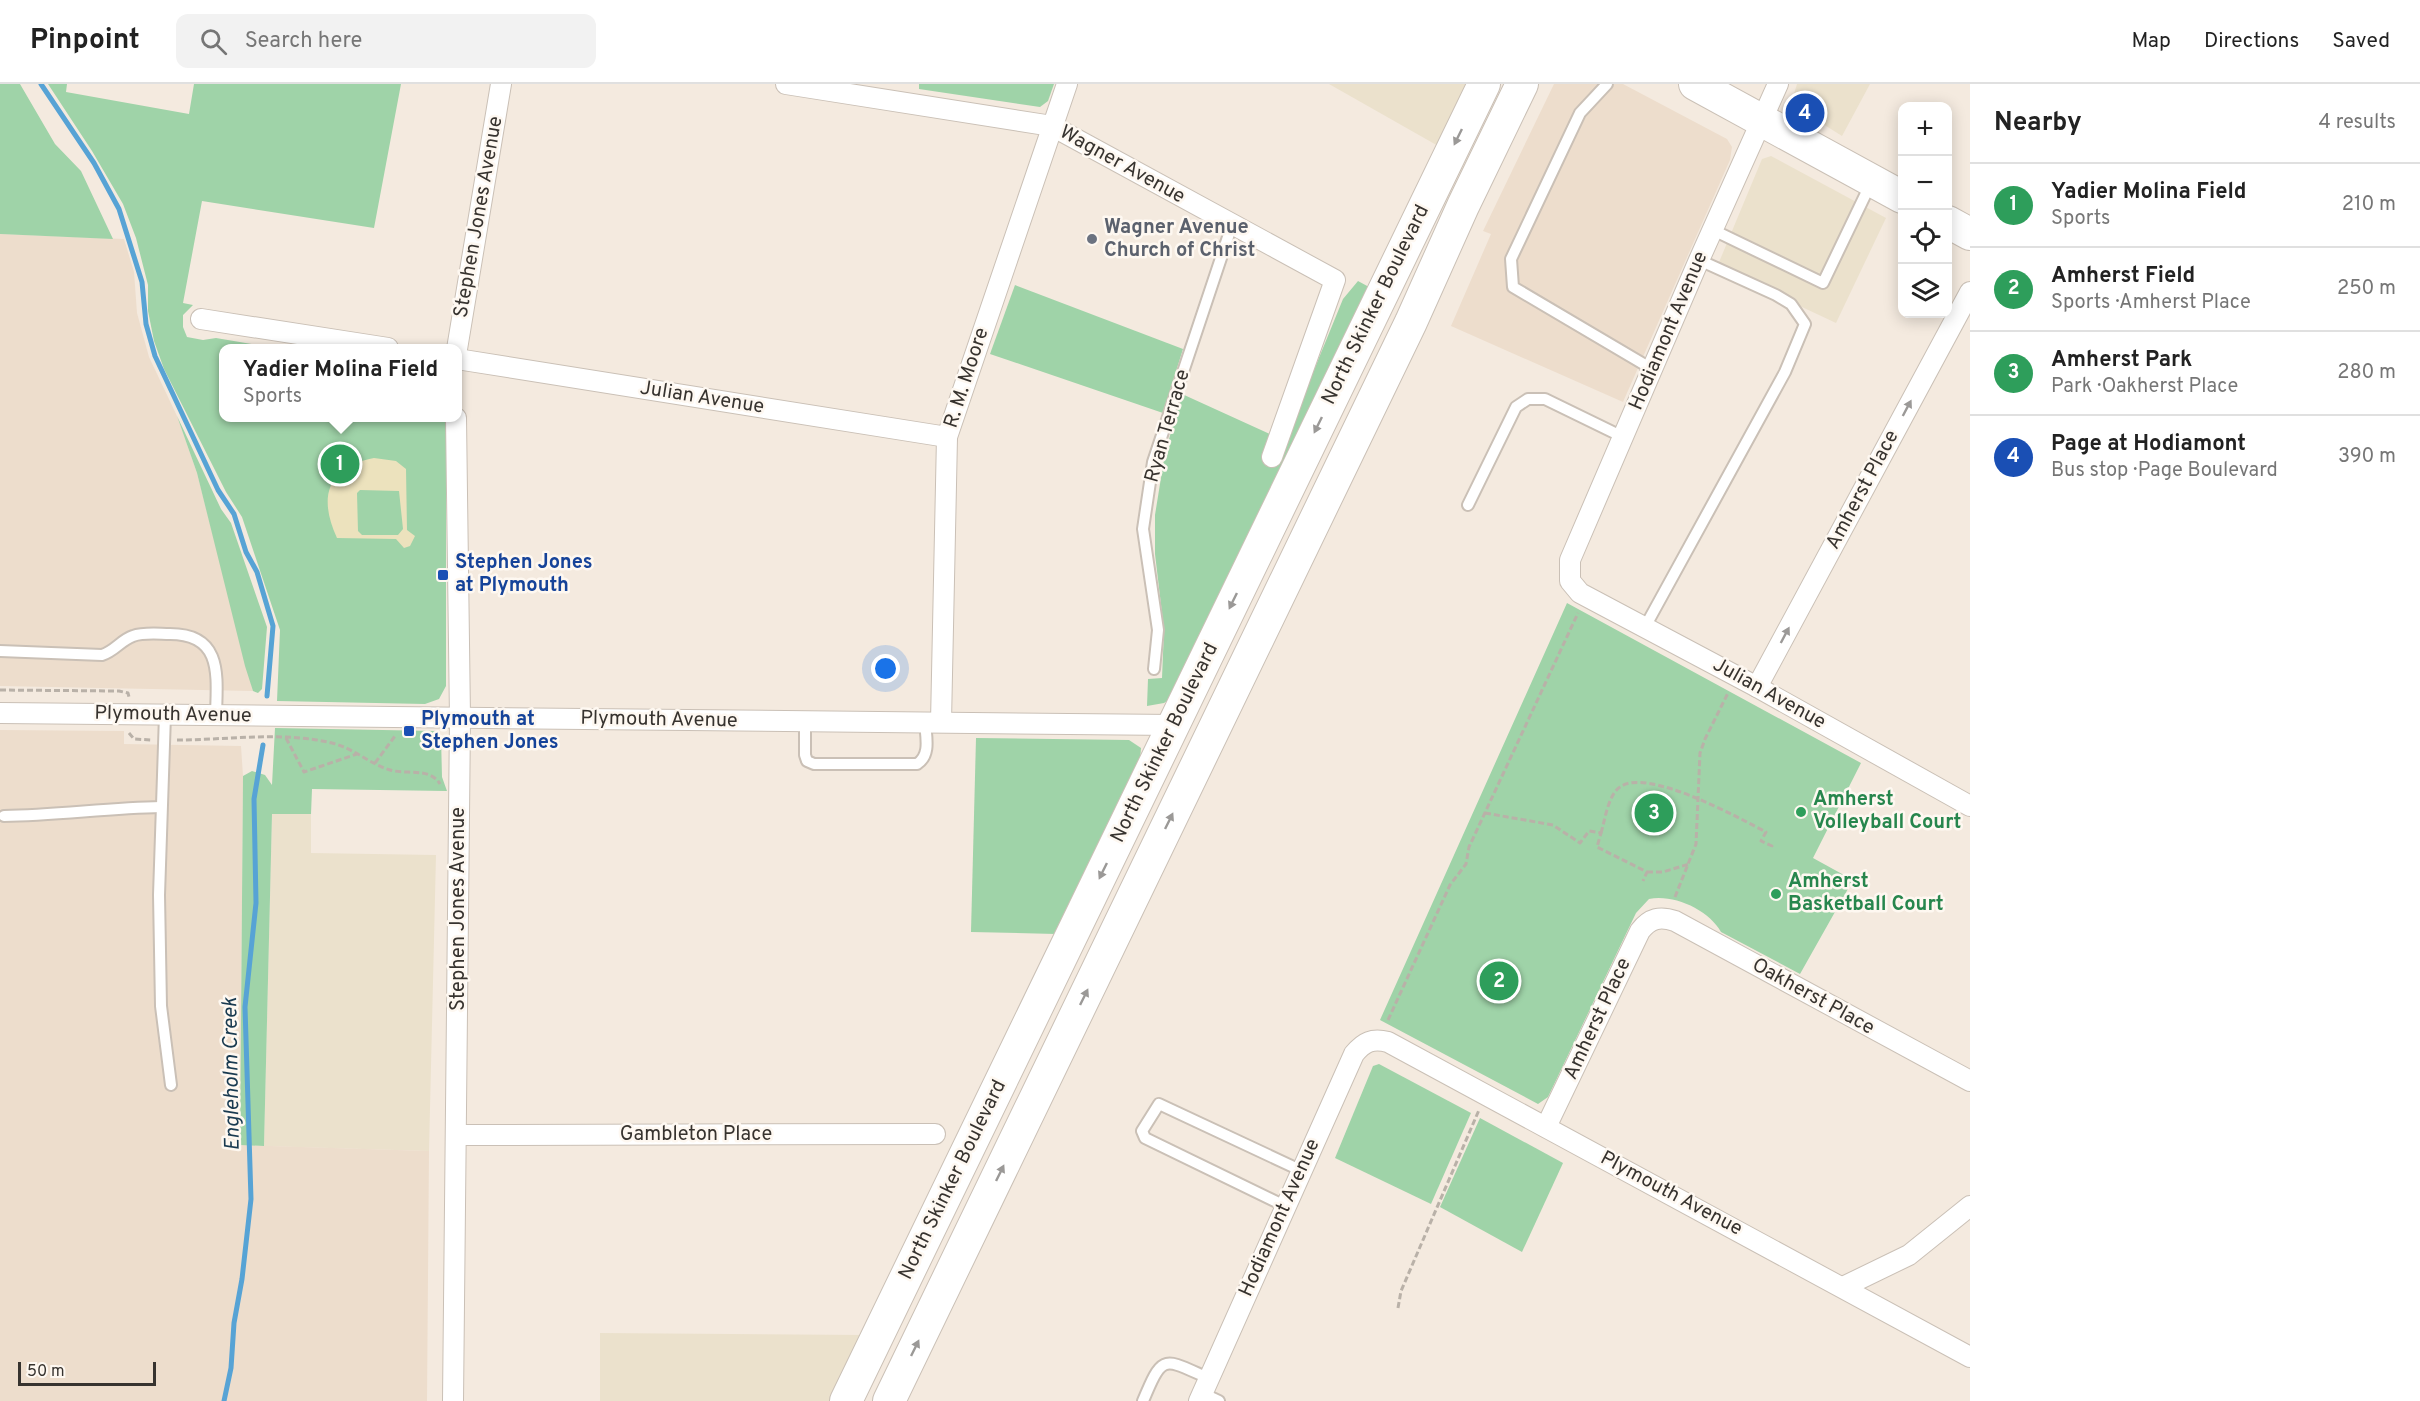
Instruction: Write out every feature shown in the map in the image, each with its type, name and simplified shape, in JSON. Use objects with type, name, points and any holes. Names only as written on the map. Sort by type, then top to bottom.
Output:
[{"type":"main road","name":"North Skinker Boulevard","points":[[846,1401],[1484,84]]},
{"type":"main road","name":"North Skinker Boulevard","points":[[890,1401],[1411,322],[1522,84]]},
{"type":"main road","points":[[1507,114],[1538,84]]},
{"type":"main road","points":[[1695,84],[1898,196]]},
{"type":"main road","points":[[1952,225],[1970,234]]},
{"type":"street","name":"Stephen Jones Avenue","points":[[458,344],[501,84]]},
{"type":"street","name":"Wagner Avenue","points":[[786,84],[1052,126],[1335,280],[1272,457]]},
{"type":"street","name":"R. M. Moore","points":[[933,722],[947,437],[1066,84]]},
{"type":"street","name":"Hodiamont Avenue","points":[[1570,581],[1570,560],[1699,260],[1778,84]]},
{"type":"street","name":"Amherst Place","points":[[1757,687],[1970,292]]},
{"type":"street","points":[[201,319],[362,344]]},
{"type":"street","name":"Julian Avenue","points":[[462,361],[947,437]]},
{"type":"street","name":"Stephen Jones Avenue","points":[[453,1401],[460,718],[456,422]]},
{"type":"street","name":"Julian Avenue","points":[[1570,581],[1580,593],[1757,687],[1970,806]]},
{"type":"street","name":"Plymouth Avenue","points":[[0,713],[1174,725]]},
{"type":"street","name":"Amherst Place","points":[[1546,1127],[1640,931],[1646,922],[1656,918]]},
{"type":"street","name":"Oakherst Place","points":[[1656,918],[1675,921],[1970,1081]]},
{"type":"street","name":"Plymouth Avenue","points":[[1369,1041],[1388,1042],[1970,1357]]},
{"type":"street","name":"Hodiamont Avenue","points":[[1207,1393],[1300,1170],[1354,1054],[1369,1041]]},
{"type":"street","name":"Gambleton Place","points":[[457,1135],[935,1134]]},
{"type":"street","points":[[1843,1287],[1909,1255],[1970,1206]]},
{"type":"lane","points":[[1607,84],[1580,113],[1511,259],[1513,287],[1652,369]]},
{"type":"lane","points":[[1713,230],[1823,283],[1871,181]]},
{"type":"lane","name":"Ryan Terrace","points":[[1154,669],[1158,630],[1143,529],[1153,462],[1232,225]]},
{"type":"lane","points":[[1644,627],[1785,372],[1805,324],[1791,304],[1699,260]]},
{"type":"lane","points":[[1468,505],[1516,407],[1528,399],[1545,399],[1623,437]]},
{"type":"lane","points":[[0,651],[102,655],[111,652],[131,636],[140,634],[192,636],[202,641],[213,659],[217,686],[216,716]]},
{"type":"lane","points":[[165,715],[161,807],[162,1006],[171,1085]]},
{"type":"lane","points":[[805,722],[805,754],[807,761],[814,764],[917,764],[924,760],[933,722]]},
{"type":"lane","points":[[4,816],[68,814],[108,808],[161,807]]},
{"type":"lane","points":[[1285,1206],[1145,1138],[1142,1131],[1159,1104],[1300,1170]]},
{"type":"lane","points":[[1143,1401],[1156,1370],[1164,1364],[1173,1362],[1207,1393]]},
{"type":"path","points":[[1388,1020],[1450,885],[1466,864],[1469,847],[1578,612]]},
{"type":"path","points":[[0,690],[124,692],[129,695],[129,701]]},
{"type":"path","points":[[1675,897],[1689,864],[1697,835],[1699,765],[1702,746],[1728,693]]},
{"type":"path","points":[[129,726],[130,736],[134,739],[153,740]]},
{"type":"path","points":[[375,763],[398,732]]},
{"type":"path","points":[[286,738],[304,772],[357,754]]},
{"type":"path","points":[[173,740],[286,738],[334,743],[392,771],[429,774],[438,780],[441,789]]},
{"type":"path","points":[[1689,864],[1674,870],[1647,872],[1597,847],[1616,791],[1627,783],[1636,782],[1661,786],[1698,800],[1766,832],[1761,841],[1772,846],[1770,849]]},
{"type":"path","points":[[1485,813],[1553,825],[1580,843],[1589,831],[1600,833]]},
{"type":"path","points":[[1616,865],[1619,858]]},
{"type":"path","points":[[1643,881],[1647,872]]},
{"type":"path","points":[[1398,1308],[1401,1291],[1485,1095]]},
{"type":"shaded area","points":[[1329,84],[1471,84],[1440,147]]},
{"type":"shaded area","points":[[1554,84],[1623,84],[1727,139],[1732,147],[1730,160],[1623,402],[1451,326],[1491,234],[1483,231]]},
{"type":"shaded area","points":[[1797,84],[1870,84],[1842,136],[1791,104]]},
{"type":"shaded area","points":[[1771,156],[1886,218],[1836,323],[1717,267],[1762,159]]},
{"type":"shaded area","points":[[0,234],[124,239],[134,272],[137,313],[149,357],[177,416],[197,473],[253,691],[0,686]]},
{"type":"shaded area","points":[[0,730],[124,731],[124,744],[241,746],[243,776],[240,1145],[429,1151],[427,1401],[0,1401]]},
{"type":"shaded area","points":[[272,814],[311,814],[311,853],[436,855],[429,1151],[264,1146]]},
{"type":"shaded area","points":[[600,1333],[864,1335],[831,1401],[600,1401]]},
{"type":"green space","points":[[0,84],[20,84],[55,144],[81,171],[113,239],[0,234]]},
{"type":"green space","points":[[48,84],[67,84],[66,92],[189,114],[194,84],[401,84],[374,228],[202,201],[183,303],[193,305],[183,315],[183,327],[187,337],[203,340],[216,338],[252,344],[219,344],[219,422],[446,422],[446,686],[439,699],[425,704],[277,701],[280,630],[242,517],[226,492],[164,369],[154,341],[148,311],[148,285],[136,238],[123,204],[92,151]]},
{"type":"green space","points":[[919,84],[1054,84],[1048,101],[1040,107],[919,89]]},
{"type":"green space","points":[[1358,281],[1369,287],[1171,698],[1164,703],[1147,706],[1148,679],[1162,678],[1164,630],[1155,554],[1155,515],[1165,453],[1182,394],[1285,441],[1343,299]]},
{"type":"green space","points":[[1015,285],[1183,349],[1163,413],[990,354]]},
{"type":"green space","points":[[177,416],[221,509],[231,523],[267,627],[262,689],[258,693],[253,691],[245,666],[197,473]]},
{"type":"green space","points":[[1567,603],[1861,763],[1813,858],[1853,880],[1800,974],[1721,932],[1708,917],[1690,905],[1669,899],[1649,899],[1636,913],[1548,1097],[1538,1104],[1380,1020]]},
{"type":"green space","points":[[275,728],[436,731],[441,736],[442,777],[447,791],[312,789],[311,814],[272,814],[264,1146],[240,1145],[243,776],[252,771],[265,775],[272,785]]},
{"type":"green space","points":[[976,738],[1129,740],[1141,748],[1140,760],[1056,934],[971,932]]},
{"type":"green space","points":[[1379,1064],[1471,1113],[1431,1204],[1335,1158],[1373,1066]]},
{"type":"green space","points":[[1480,1118],[1563,1163],[1522,1252],[1440,1207]]},
{"type":"sand","points":[[374,458],[396,461],[406,469],[407,530],[415,536],[410,546],[404,548],[396,539],[337,538],[328,509],[331,486],[337,476],[358,462]],"holes":[[[360,490],[399,491],[403,529],[398,535],[362,535],[358,531],[357,493]]]},
{"type":"waterway","name":"Engleholm Creek","points":[[41,84],[94,163],[119,209],[142,282],[146,324],[155,356],[218,490],[234,514],[246,552],[257,572],[273,626],[267,696]]},
{"type":"waterway","name":"Engleholm Creek","points":[[224,1401],[231,1368],[234,1323],[242,1279],[251,1199],[245,1007],[256,903],[254,799],[263,745]]},
{"type":"place","name":"Page at Hodiamont","points":[[1805,113]]},
{"type":"place","name":"Wagner Avenue Church of Christ","points":[[1092,239]]},
{"type":"place","name":"Yadier Molina Field","points":[[340,464]]},
{"type":"place","name":"Stephen Jones at Plymouth","points":[[443,575]]},
{"type":"place","name":"Plymouth at Stephen Jones","points":[[409,731]]},
{"type":"place","name":"Amherst Volleyball Court","points":[[1801,812]]},
{"type":"place","name":"Amherst Park","points":[[1654,813]]},
{"type":"place","name":"Amherst Basketball Court","points":[[1776,894]]},
{"type":"place","name":"Amherst Field","points":[[1499,981]]}]
